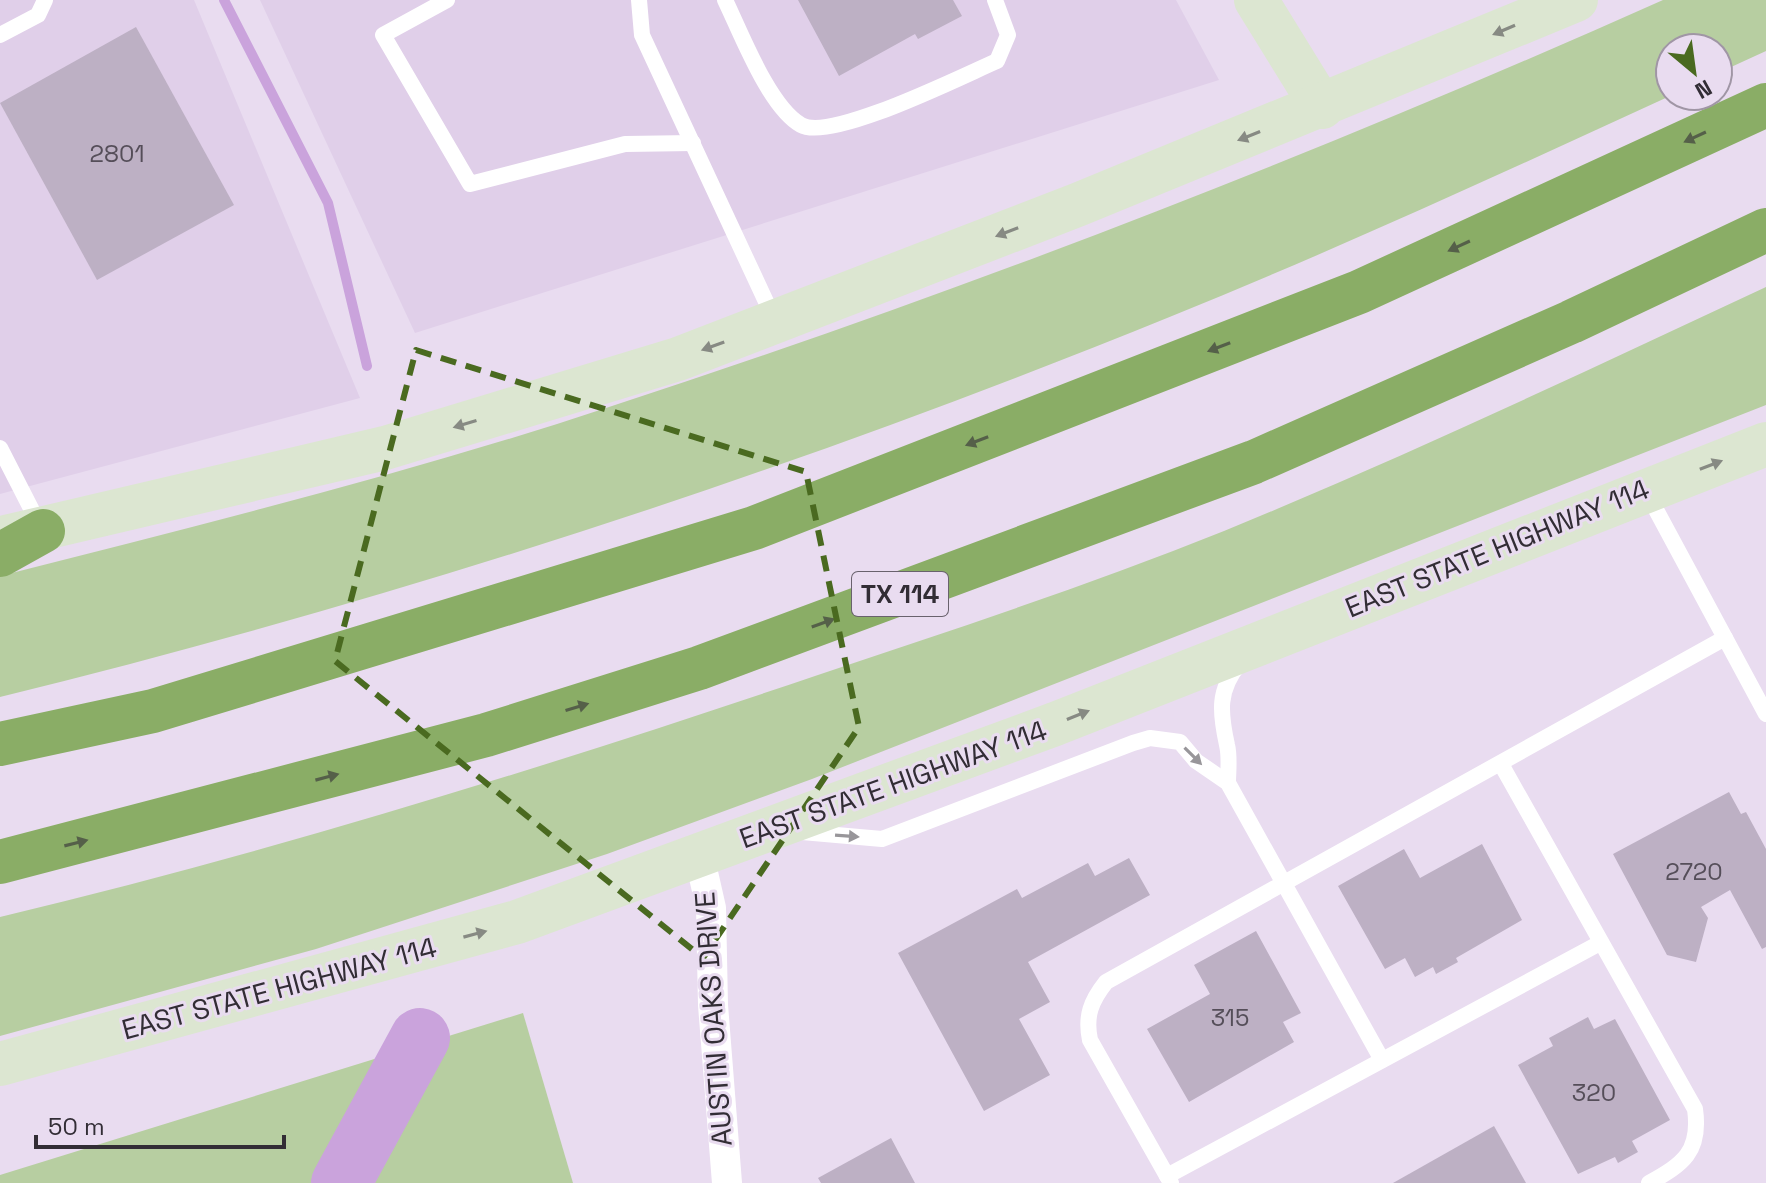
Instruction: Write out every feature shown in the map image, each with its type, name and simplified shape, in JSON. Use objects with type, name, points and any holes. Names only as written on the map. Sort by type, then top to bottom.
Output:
[{"type":"highway","points":[[0,744],[153,711],[754,528],[1359,292],[1766,105]]},
{"type":"highway","name":"TX 114","points":[[0,862],[486,735],[714,663],[1254,462],[1571,322],[1766,230]]},
{"type":"highway","points":[[0,555],[43,531]]},
{"type":"main road","points":[[1256,0],[1322,107]]},
{"type":"main road","points":[[0,538],[43,531],[385,448],[678,359],[1322,107],[1576,0]]},
{"type":"main road","name":"EAST STATE HIGHWAY 114","points":[[0,1064],[517,922],[1055,724],[1645,489],[1766,444]]},
{"type":"street","name":"AUSTIN OAKS DRIVE","points":[[699,855],[711,908],[713,1005],[727,1183]]},
{"type":"lane","points":[[0,35],[38,15],[45,0]]},
{"type":"lane","points":[[447,0],[383,35],[470,184],[625,144],[693,143]]},
{"type":"lane","points":[[639,0],[642,35],[775,322]]},
{"type":"lane","points":[[725,0],[762,79],[798,124],[813,130],[869,117],[997,61],[1008,35],[995,0]]},
{"type":"lane","points":[[0,448],[43,531]]},
{"type":"lane","points":[[1645,489],[1766,714]]},
{"type":"lane","points":[[1600,943],[1382,1060],[1169,1180],[1090,1040],[1086,1022],[1093,997],[1106,982],[1725,638]]},
{"type":"lane","points":[[1228,783],[1228,746],[1220,709],[1223,691],[1230,674],[1257,642]]},
{"type":"lane","points":[[769,830],[882,839],[1150,738],[1180,742],[1196,761],[1228,783],[1382,1060]]},
{"type":"lane","points":[[1501,764],[1695,1109],[1697,1128],[1688,1157],[1678,1167],[1649,1183]]},
{"type":"highlighted area","points":[[416,350],[806,472],[859,727],[703,958],[335,661]]},
{"type":"shaded area","points":[[0,0],[194,0],[360,398],[0,494]]},
{"type":"shaded area","points":[[260,0],[1176,0],[1219,80],[415,333]]},
{"type":"green space","points":[[1663,0],[1766,0],[1766,51],[1734,66],[1734,32],[1654,32],[1654,103],[1235,290],[1029,373],[739,479],[593,528],[298,618],[0,697],[0,576],[456,455],[740,363],[874,317],[1140,218],[1533,57]]},
{"type":"green space","points":[[1766,287],[1766,405],[812,779],[607,854],[316,949],[0,1036],[0,917],[308,836],[512,775],[1072,588],[1174,551],[1361,473]]},
{"type":"green space","points":[[523,1013],[573,1183],[0,1183],[0,1175]]},
{"type":"building","points":[[798,0],[953,0],[962,16],[918,39],[915,34],[839,76]]},
{"type":"building","points":[[136,27],[234,205],[97,280],[0,103]]},
{"type":"building","points":[[1729,792],[1741,814],[1746,812],[1766,849],[1766,947],[1762,949],[1730,890],[1701,907],[1708,918],[1696,962],[1667,955],[1613,854]]},
{"type":"building","points":[[1482,844],[1522,920],[1456,958],[1458,962],[1436,974],[1433,967],[1415,977],[1405,958],[1385,969],[1338,886],[1404,849],[1420,878]]},
{"type":"building","points":[[1129,858],[1150,895],[1028,962],[1050,1002],[1019,1019],[1050,1075],[984,1111],[898,953],[1017,889],[1022,898],[1088,863],[1095,876]]},
{"type":"building","points":[[1256,931],[1301,1013],[1283,1022],[1294,1042],[1189,1102],[1147,1029],[1210,994],[1194,965]]},
{"type":"building","points":[[1588,1017],[1594,1029],[1615,1019],[1670,1120],[1632,1141],[1638,1152],[1618,1163],[1615,1157],[1578,1174],[1518,1065],[1553,1046],[1549,1038]]},
{"type":"building","points":[[1494,1126],[1526,1183],[1393,1183]]},
{"type":"building","points":[[891,1138],[915,1183],[821,1183],[818,1178]]},
{"type":"waterway","points":[[224,0],[328,203],[367,366]]},
{"type":"waterway","points":[[341,1183],[420,1038]]}]
